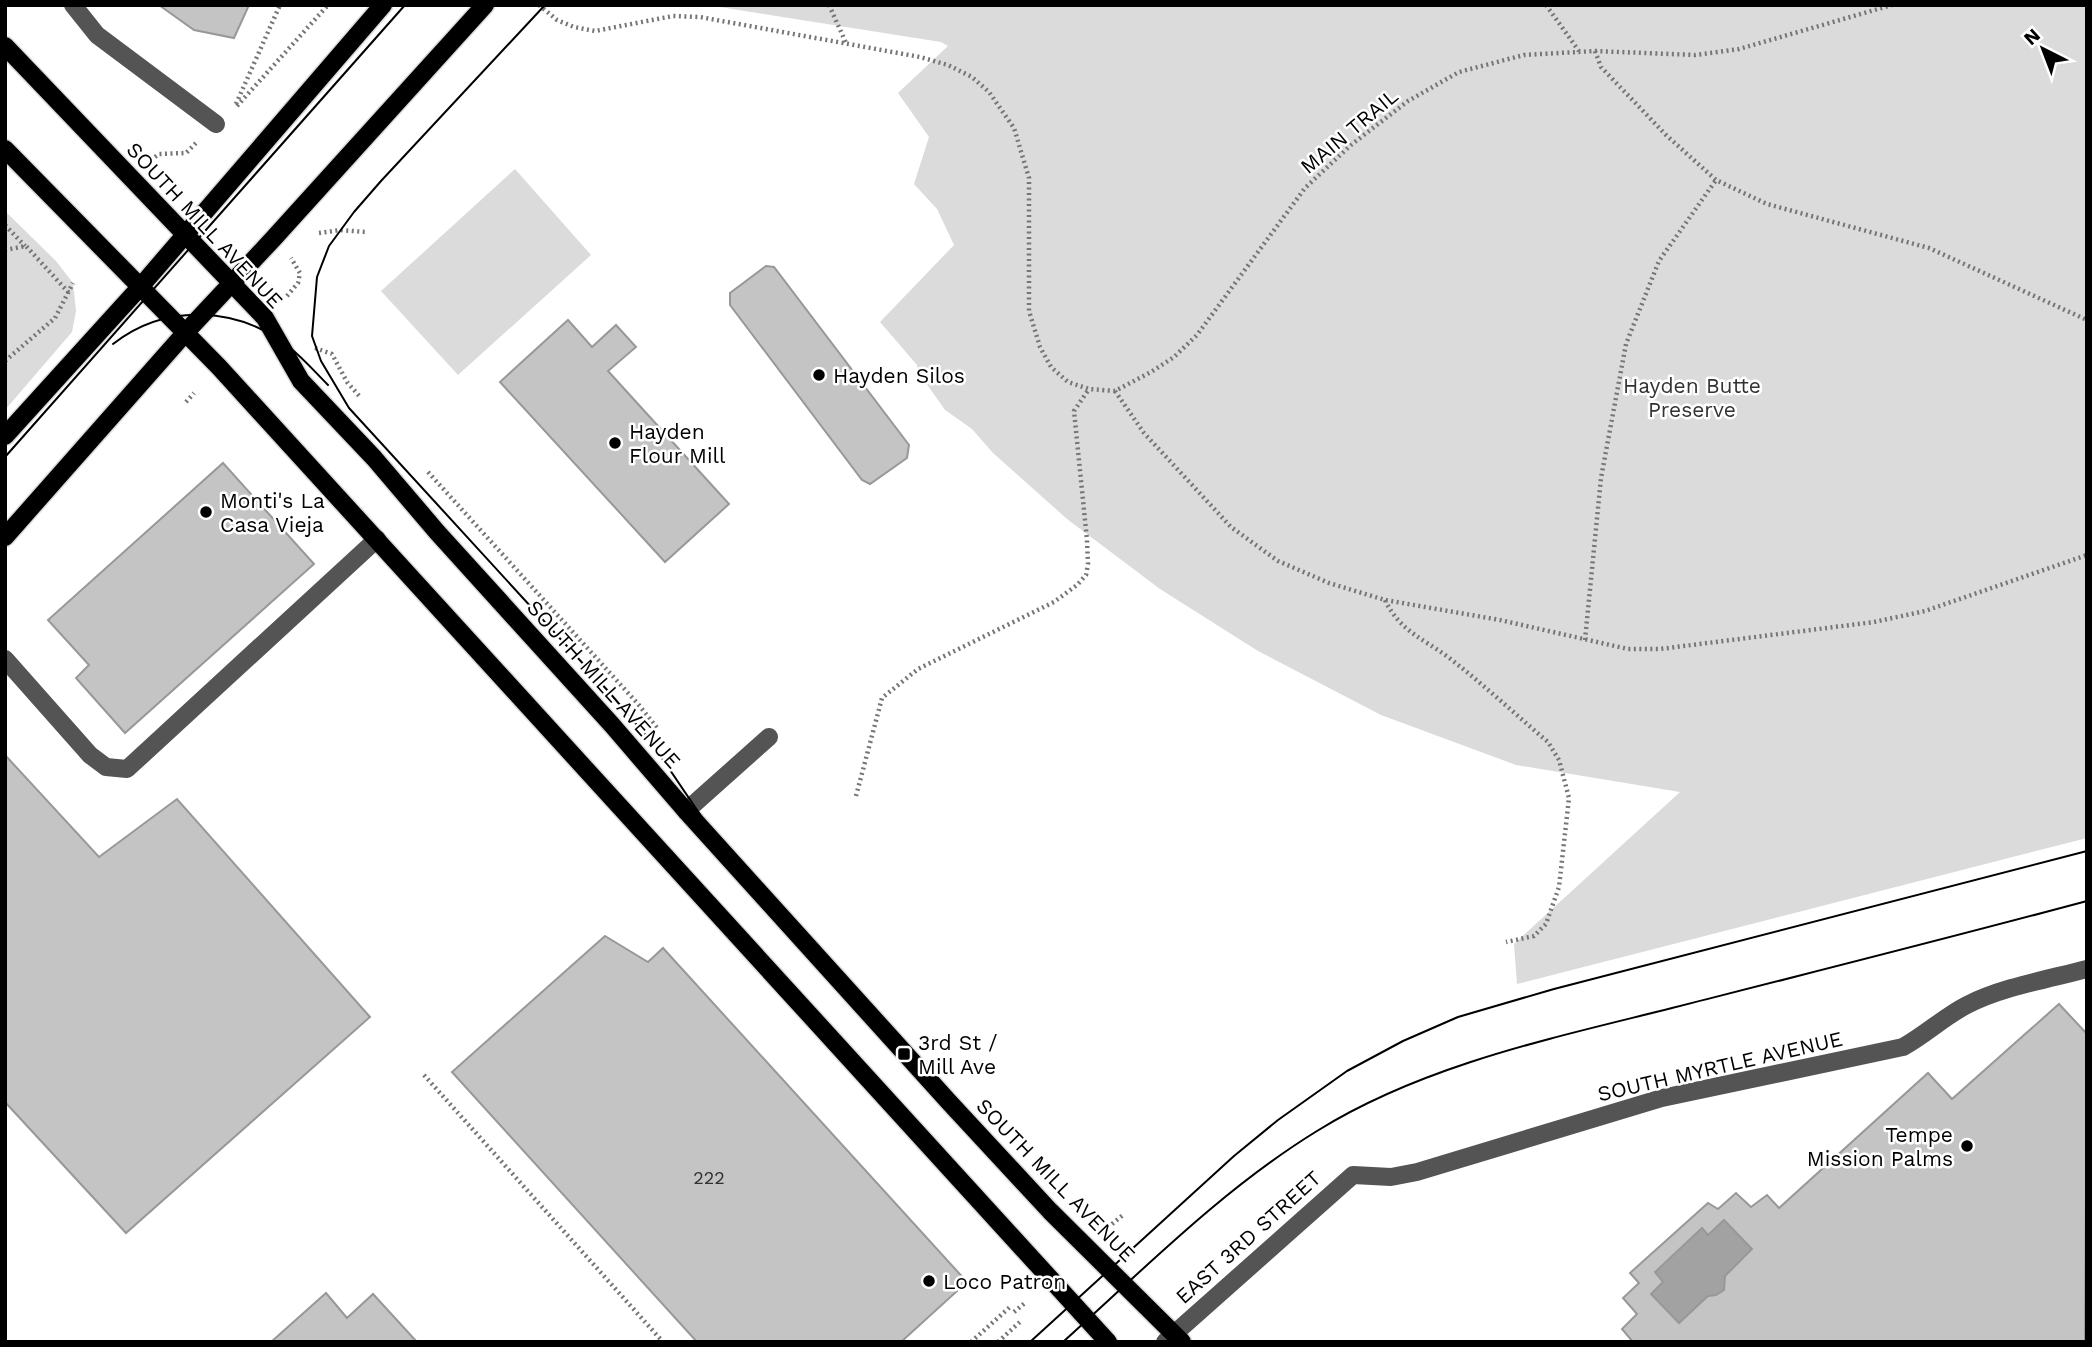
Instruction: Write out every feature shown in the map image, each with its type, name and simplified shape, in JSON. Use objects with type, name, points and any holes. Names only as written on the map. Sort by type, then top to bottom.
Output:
[{"type":"main road","points":[[5,436],[186,235],[383,5]]},
{"type":"main road","points":[[5,537],[186,332],[485,5]]},
{"type":"main road","name":"SOUTH MILL AVENUE","points":[[5,46],[265,318],[301,381],[374,458],[437,532],[612,724],[686,811],[1051,1211],[1174,1339]]},
{"type":"main road","points":[[5,149],[186,332],[377,538],[1108,1342]]},
{"type":"street","points":[[73,5],[97,35],[216,124]]},
{"type":"street","points":[[5,659],[90,755],[106,767],[127,769],[377,538]]},
{"type":"street","points":[[686,811],[769,737]]},
{"type":"street","name":"SOUTH MYRTLE AVENUE","points":[[1353,1175],[1391,1178],[1417,1172],[1662,1098],[1903,1047],[1966,1005],[2087,969]]},
{"type":"street","name":"EAST 3RD STREET","points":[[1174,1339],[1353,1175]]},
{"type":"path","points":[[280,5],[233,111],[328,5]]},
{"type":"path","points":[[539,5],[557,20],[595,31],[673,16],[701,17],[920,57],[972,76],[989,92],[1014,128],[1028,178],[1029,311],[1040,348],[1051,367],[1068,382],[1089,389],[1115,391],[1144,433],[1231,527],[1278,561],[1329,583],[1385,600],[1500,620],[1628,649],[1660,649],[1874,622],[1925,611],[2087,555]]},
{"type":"path","points":[[829,5],[846,43]]},
{"type":"path","points":[[1546,5],[1579,51]]},
{"type":"path","name":"MAIN TRAIL","points":[[1115,391],[1174,357],[1197,335],[1305,188],[1350,145],[1408,101],[1459,72],[1524,55],[1579,51],[1695,55],[1739,49],[1892,5]]},
{"type":"path","points":[[1595,51],[1601,67],[1666,135],[1716,180],[1767,204],[1929,248],[2087,320]]},
{"type":"path","points":[[155,157],[159,154],[186,153],[216,124]]},
{"type":"path","points":[[1585,640],[1601,478],[1626,344],[1659,261],[1716,180]]},
{"type":"path","points":[[5,225],[69,292]]},
{"type":"path","points":[[5,250],[26,246]]},
{"type":"path","points":[[286,296],[298,283],[300,273],[290,257]]},
{"type":"path","points":[[5,361],[55,318],[73,284]]},
{"type":"path","points":[[856,796],[882,698],[927,664],[1054,602],[1086,575],[1087,540],[1074,411],[1089,389]]},
{"type":"path","points":[[186,402],[194,393]]},
{"type":"path","points":[[1385,600],[1393,617],[1410,633],[1448,658],[1548,742],[1559,760],[1569,798],[1559,887],[1546,924],[1534,936],[1506,942]]},
{"type":"path","points":[[424,1075],[663,1342]]},
{"type":"path","points":[[1112,1224],[1124,1215]]},
{"type":"path","points":[[1014,1312],[1026,1301]]},
{"type":"path","points":[[971,1342],[1010,1307]]},
{"type":"path","points":[[998,1342],[1022,1320]]},
{"type":"green space","name":"Hayden Butte Preserve","points":[[707,5],[2087,5],[2087,838],[1517,984],[1514,944],[1680,792],[1516,765],[1381,715],[1258,651],[1160,589],[1067,519],[993,453],[972,429],[945,410],[919,373],[917,365],[880,322],[954,245],[937,209],[914,184],[929,137],[898,93],[948,46],[941,42]]},
{"type":"green space","points":[[515,169],[591,255],[458,375],[381,291]]},
{"type":"green space","points":[[5,211],[56,261],[73,283],[76,311],[72,332],[5,410]]},
{"type":"shaded area","points":[[1724,1220],[1752,1249],[1725,1276],[1724,1290],[1679,1323],[1651,1294],[1663,1282],[1655,1272],[1702,1228],[1709,1235]]},
{"type":"building","points":[[159,5],[249,5],[234,38],[194,30]]},
{"type":"building","name":"Hayden Silos","points":[[766,266],[774,267],[909,445],[907,458],[870,484],[862,480],[730,305],[730,293]]},
{"type":"building","name":"Hayden Flour Mill","points":[[568,320],[592,347],[616,325],[636,347],[608,371],[729,504],[665,562],[500,382]]},
{"type":"building","points":[[223,463],[314,564],[125,733],[76,678],[89,665],[48,620]]},
{"type":"building","points":[[5,755],[99,857],[177,799],[370,1017],[126,1233],[5,1102]]},
{"type":"building","points":[[605,936],[648,962],[663,948],[967,1282],[901,1342],[697,1342],[452,1072]]},
{"type":"building","name":"Tempe Mission Palms","points":[[2059,1004],[2087,1034],[2085,1342],[1633,1342],[1622,1329],[1637,1314],[1623,1298],[1639,1283],[1630,1273],[1708,1203],[1718,1209],[1736,1193],[1751,1207],[1767,1195],[1779,1208],[1928,1073],[1952,1099]],"holes":[[[1724,1220],[1752,1249],[1725,1276],[1724,1290],[1708,1296],[1679,1323],[1651,1294],[1663,1282],[1655,1272],[1702,1228],[1708,1235]]]},
{"type":"building","points":[[326,1293],[347,1318],[373,1294],[417,1342],[271,1342]]},
{"type":"tram line","points":[[5,457],[405,5]]},
{"type":"tram line","points":[[545,5],[381,181],[329,246],[317,277],[312,336],[321,361],[349,408],[649,739],[718,841],[807,947],[1036,1199],[1173,1342]]},
{"type":"tram line","points":[[113,344],[155,321],[178,316],[225,317],[269,333],[294,351],[328,385]]},
{"type":"tram line","points":[[1030,1342],[1234,1156],[1278,1120],[1347,1071],[1403,1041],[1458,1017],[1554,989],[2087,851]]},
{"type":"tram line","points":[[1063,1342],[1249,1178],[1317,1131],[1400,1088],[1535,1043],[2087,901]]},
{"type":"place","name":"Hayden Silos","points":[[819,375]]},
{"type":"place","name":"Hayden Flour Mill","points":[[615,443]]},
{"type":"place","name":"Monti's La Casa Vieja","points":[[206,512]]},
{"type":"place","name":"3rd St / Mill Ave","points":[[904,1054]]},
{"type":"place","name":"Tempe Mission Palms","points":[[1967,1146]]},
{"type":"place","name":"Loco Patron","points":[[929,1281]]}]
